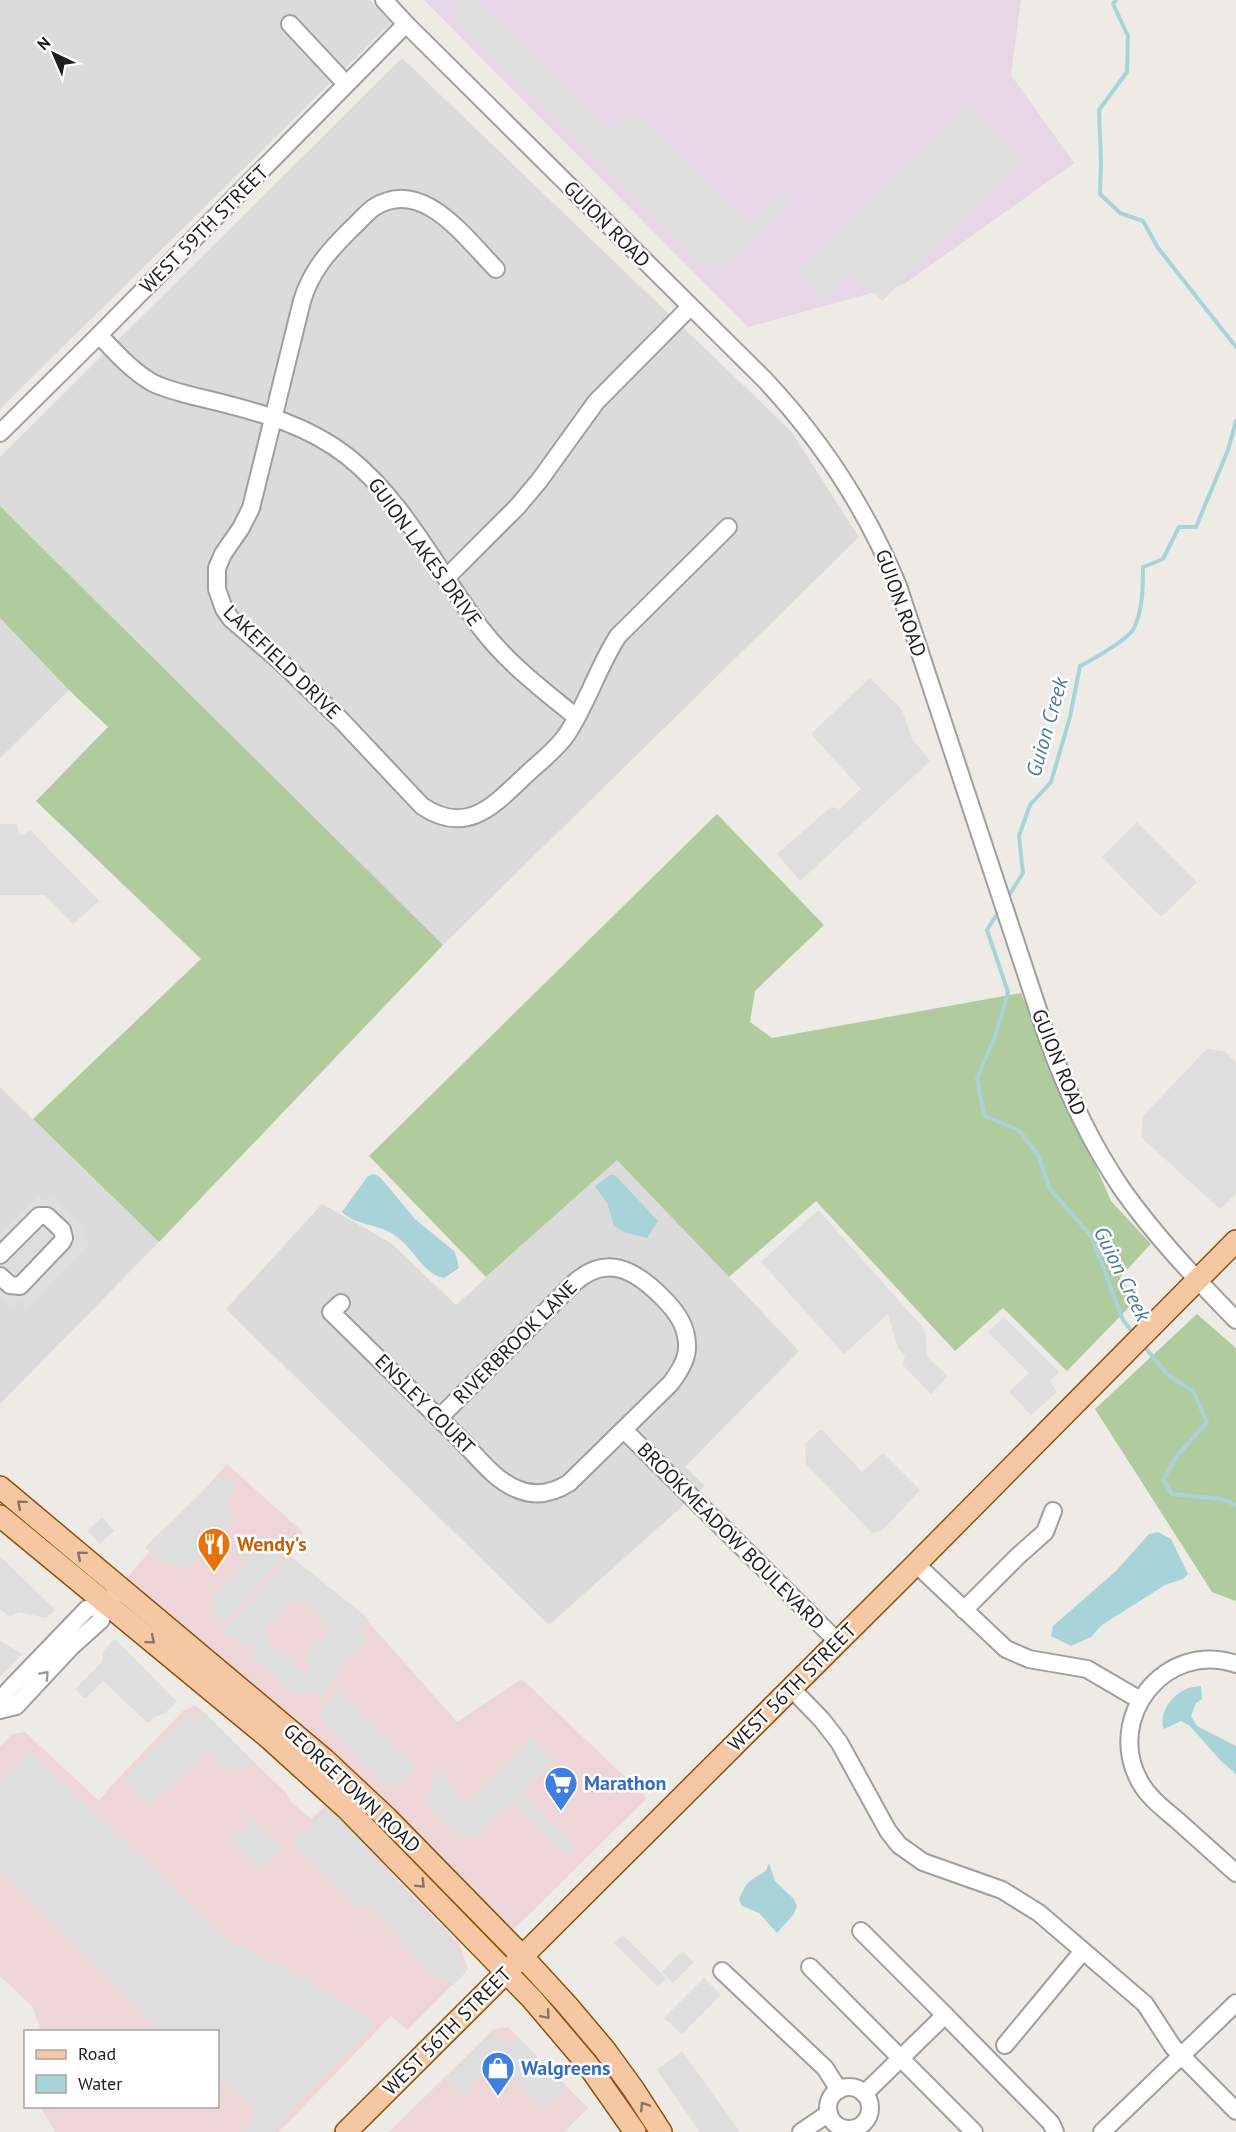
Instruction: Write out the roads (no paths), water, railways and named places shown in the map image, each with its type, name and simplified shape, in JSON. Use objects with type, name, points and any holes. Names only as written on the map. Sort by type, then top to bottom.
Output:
[{"type":"main road","name":"WEST 56TH STREET","points":[[346,2132],[916,1564],[1236,1241]]},
{"type":"main road","name":"GEORGETOWN ROAD","points":[[0,1487],[113,1595],[346,1808],[506,1972],[588,2065],[635,2132]]},
{"type":"main road","name":"GEORGETOWN ROAD","points":[[0,1516],[113,1595],[324,1759],[387,1818],[522,1956],[605,2050],[661,2132]]},
{"type":"street","name":"GUION ROAD","points":[[384,0],[765,380],[829,456],[864,512],[898,586],[1056,1063],[1091,1138],[1123,1191],[1198,1281],[1236,1320]]},
{"type":"street","points":[[290,24],[346,84]]},
{"type":"street","name":"WEST 59TH STREET","points":[[0,432],[406,24]]},
{"type":"street","name":"LAKEFIELD DRIVE","points":[[496,269],[432,207],[404,199],[391,200],[372,209],[327,253],[307,285],[302,301],[251,508],[217,568],[216,584],[219,601],[231,619],[317,697],[418,803],[443,817],[456,819],[474,816],[490,808],[559,744],[576,717]]},
{"type":"street","points":[[446,578],[532,490],[596,402],[690,307]]},
{"type":"street","name":"GUION LAKES DRIVE","points":[[99,335],[129,366],[162,387],[274,416],[323,439],[366,472],[395,505],[480,627],[503,655],[576,717]]},
{"type":"street","points":[[576,717],[608,651],[618,636],[728,527]]},
{"type":"street","points":[[0,1255],[39,1216],[47,1216],[64,1233],[62,1242],[20,1286],[10,1285],[0,1276]]},
{"type":"street","name":"RIVERBROOK LANE","points":[[439,1418],[584,1275],[600,1269],[623,1269],[641,1277],[674,1309],[682,1323],[687,1340],[686,1353],[676,1377],[569,1483],[549,1492],[536,1494]]},
{"type":"street","name":"ENSLEY COURT","points":[[341,1303],[331,1312],[504,1482],[519,1490],[536,1494]]},
{"type":"street","name":"BROOKMEADOW BOULEVARD","points":[[624,1430],[838,1642]]},
{"type":"street","points":[[964,1610],[1045,1532],[1053,1511]]},
{"type":"street","points":[[916,1564],[996,1641],[1011,1652],[1029,1659],[1087,1669],[1140,1700]]},
{"type":"street","points":[[0,1704],[8,1690],[87,1609],[113,1595]]},
{"type":"street","points":[[0,1710],[16,1706],[72,1646],[101,1620],[113,1595]]},
{"type":"street","points":[[1236,1664],[1218,1660],[1185,1664],[1157,1679],[1140,1700],[1133,1716],[1129,1744],[1134,1770],[1141,1784],[1155,1801],[1236,1873]]},
{"type":"street","points":[[791,1688],[822,1720],[839,1742],[888,1831],[903,1848],[930,1865],[985,1883],[1013,1896],[1039,1913],[1145,2004],[1170,2042],[1236,2111]]},
{"type":"street","points":[[861,1931],[1051,2122],[1055,2132]]},
{"type":"street","points":[[1005,2045],[1083,1951]]},
{"type":"street","points":[[810,1967],[974,2132]]},
{"type":"street","points":[[722,1971],[825,2068],[839,2090]]},
{"type":"street","points":[[1102,2132],[1236,2003]]},
{"type":"street","points":[[864,2094],[945,2015]]},
{"type":"street","points":[[801,2132],[832,2124],[850,2129],[862,2125],[872,2126],[870,2106],[864,2094],[852,2088],[839,2090],[830,2100],[832,2124]]},
{"type":"water","points":[[374,1174],[380,1177],[415,1219],[455,1252],[459,1268],[444,1278],[436,1275],[429,1271],[393,1234],[353,1220],[342,1212],[368,1176]]},
{"type":"water","points":[[610,1175],[615,1175],[658,1221],[647,1238],[626,1233],[614,1226],[607,1203],[595,1186]]},
{"type":"water","points":[[1158,1532],[1171,1539],[1188,1574],[1183,1579],[1165,1585],[1102,1625],[1091,1637],[1071,1646],[1051,1636],[1053,1626],[1116,1571],[1149,1534]]},
{"type":"water","points":[[1201,1686],[1202,1699],[1196,1703],[1191,1716],[1197,1726],[1236,1746],[1236,1774],[1220,1760],[1190,1726],[1181,1721],[1164,1729],[1164,1712],[1175,1696],[1191,1687]]},
{"type":"water","points":[[769,1863],[775,1881],[794,1899],[797,1906],[794,1914],[777,1933],[759,1913],[742,1906],[739,1900],[746,1885],[766,1871]]},
{"type":"waterway","name":"Guion Creek","points":[[1116,0],[1113,4],[1128,36],[1127,72],[1099,110],[1100,194],[1120,213],[1143,221],[1158,248],[1236,347]]},
{"type":"waterway","name":"Guion Creek","points":[[1006,900],[1023,873],[1019,836],[1030,805],[1051,782],[1070,717],[1080,666],[1131,633],[1141,606],[1143,567],[1163,559],[1179,527],[1196,527],[1228,450],[1236,421]]},
{"type":"waterway","name":"Guion Creek","points":[[999,911],[987,930],[1008,992],[996,1034],[977,1078],[984,1116],[1019,1130],[1038,1155],[1050,1189],[1092,1237],[1123,1320],[1134,1334]]},
{"type":"waterway","name":"Guion Creek","points":[[1143,1345],[1168,1375],[1193,1391],[1207,1422],[1176,1457],[1163,1480],[1172,1494],[1221,1499],[1236,1505]]},
{"type":"place","name":"Wendy's","points":[[214,1573]]},
{"type":"place","name":"Marathon","points":[[561,1812]]},
{"type":"place","name":"Walgreens","points":[[498,2097]]}]
